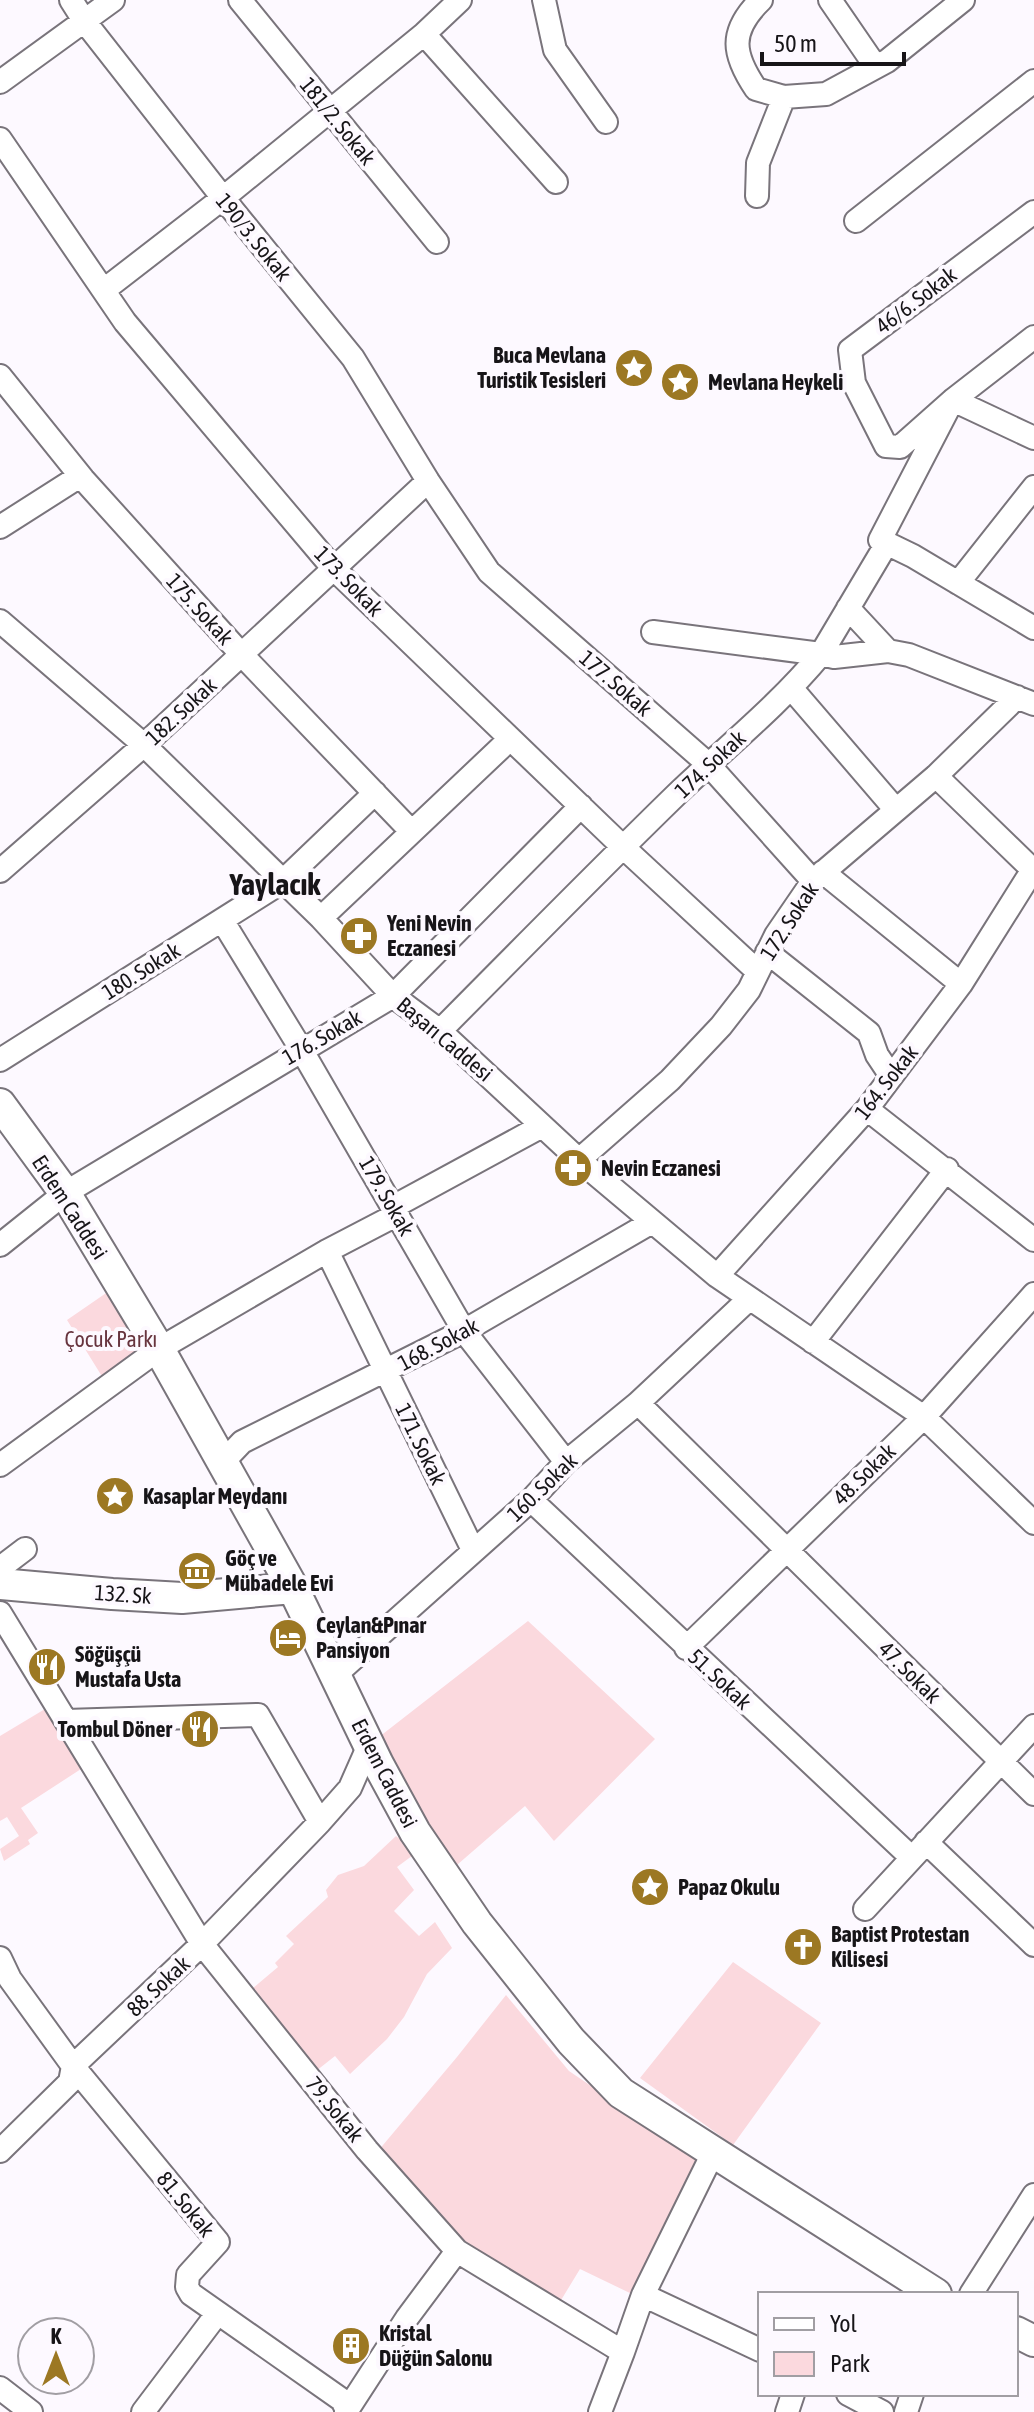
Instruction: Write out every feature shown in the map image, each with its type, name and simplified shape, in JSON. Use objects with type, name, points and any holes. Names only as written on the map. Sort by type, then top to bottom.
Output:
[{"type":"main road","name":"Erdem Caddesi","points":[[0,1104],[65,1193],[159,1349],[293,1588],[390,1787],[415,1832],[477,1923],[571,2041],[621,2093],[933,2292]]},
{"type":"main road","name":"132. Sk","points":[[0,1584],[182,1598],[293,1588]]},
{"type":"street","name":"190/3. Sokak","points":[[71,0],[223,198],[353,358],[428,481]]},
{"type":"street","points":[[0,82],[113,0]]},
{"type":"street","points":[[104,290],[223,198],[424,34],[460,0]]},
{"type":"street","points":[[544,0],[555,50],[606,122]]},
{"type":"street","points":[[761,0],[751,9],[736,40],[741,66],[756,89],[784,97],[826,94],[876,67],[963,0]]},
{"type":"street","points":[[830,0],[876,67]]},
{"type":"street","name":"181/2. Sokak","points":[[249,3],[329,109],[437,242]]},
{"type":"street","points":[[424,34],[556,182]]},
{"type":"street","points":[[856,221],[1034,81]]},
{"type":"street","points":[[757,196],[758,163],[784,97]]},
{"type":"street","name":"173. Sokak","points":[[0,139],[125,322],[333,568],[623,847],[762,962],[869,1033],[877,1055],[891,1076]]},
{"type":"street","name":"46/6. Sokak","points":[[953,400],[900,447],[886,446],[854,383],[850,350],[1034,212]]},
{"type":"street","points":[[1034,337],[953,400],[880,540],[1034,628]]},
{"type":"street","name":"175. Sokak","points":[[0,376],[80,476],[242,655],[411,831]]},
{"type":"street","points":[[953,400],[1034,438]]},
{"type":"street","points":[[0,527],[80,476]]},
{"type":"street","name":"182. Sokak","points":[[0,871],[144,745],[428,481]]},
{"type":"street","name":"177. Sokak","points":[[428,481],[489,572],[708,764],[818,876],[961,984]]},
{"type":"street","points":[[958,583],[1034,487]]},
{"type":"street","name":"174. Sokak","points":[[440,1031],[708,764],[792,689],[821,654],[887,543]]},
{"type":"street","points":[[848,608],[888,651]]},
{"type":"street","name":"Başarı Caddesi","points":[[0,621],[144,745],[321,918],[393,996],[440,1031],[579,1160],[717,1276],[924,1417],[1034,1523]]},
{"type":"street","points":[[653,632],[834,657],[888,651],[909,655],[1026,700]]},
{"type":"street","points":[[792,689],[896,810]]},
{"type":"street","name":"172. Sokak","points":[[579,1160],[680,1070],[749,990],[776,935],[818,876],[1026,700]]},
{"type":"street","points":[[321,918],[510,739]]},
{"type":"street","points":[[936,776],[1033,871]]},
{"type":"street","name":"180. Sokak","points":[[0,1060],[282,882],[375,793]]},
{"type":"street","name":"176. Sokak","points":[[0,1245],[65,1193],[393,996],[581,806]]},
{"type":"street","name":"164. Sokak","points":[[717,1276],[867,1109],[961,984],[1033,871]]},
{"type":"street","name":"179. Sokak","points":[[222,920],[301,1049],[464,1331],[566,1462]]},
{"type":"street","points":[[867,1109],[1034,1240]]},
{"type":"street","points":[[0,1465],[159,1349],[542,1126]]},
{"type":"street","points":[[813,1342],[947,1169]]},
{"type":"street","name":"168. Sokak","points":[[223,1462],[242,1442],[464,1331],[652,1222]]},
{"type":"street","name":"171. Sokak","points":[[327,1251],[473,1550]]},
{"type":"street","name":"48. Sokak","points":[[686,1648],[924,1417],[1034,1294]]},
{"type":"street","name":"160. Sokak","points":[[335,1675],[749,1299]]},
{"type":"street","name":"47. Sokak","points":[[638,1403],[1034,1794]]},
{"type":"street","name":"51. Sokak","points":[[531,1500],[686,1648],[1034,1945]]},
{"type":"street","points":[[0,1555],[23,1545],[0,1568]]},
{"type":"street","name":"79. Sokak","points":[[0,1613],[202,1944],[367,2150],[457,2251],[623,2352]]},
{"type":"street","points":[[66,1721],[258,1715],[320,1822]]},
{"type":"street","points":[[865,1909],[1034,1726]]},
{"type":"street","name":"88. Sokak","points":[[0,2151],[70,2082],[73,2066],[202,1944],[320,1822],[350,1788],[369,1745]]},
{"type":"street","points":[[350,1788],[390,1787]]},
{"type":"street","name":"81. Sokak","points":[[0,1958],[10,1979],[73,2066],[218,2242],[186,2281],[191,2294],[342,2400],[347,2411]]},
{"type":"street","points":[[600,2412],[643,2295],[713,2153]]},
{"type":"street","points":[[972,2292],[1034,2195]]},
{"type":"street","points":[[347,2411],[407,2318],[457,2251]]},
{"type":"street","points":[[643,2295],[758,2349]]},
{"type":"street","points":[[143,2412],[217,2314]]},
{"type":"street","points":[[0,2388],[31,2412]]},
{"type":"street","points":[[852,2396],[882,2412]]},
{"type":"green space","name":"Çocuk Parkı","points":[[112,1289],[147,1347],[103,1378],[67,1320]]},
{"type":"green space","points":[[528,1621],[655,1739],[554,1841],[525,1806],[450,1871],[379,1737]]},
{"type":"green space","points":[[45,1709],[65,1734],[81,1769],[21,1808],[38,1833],[28,1840],[30,1844],[4,1861],[0,1849],[19,1836],[7,1817],[0,1821],[0,1736]]},
{"type":"green space","points":[[396,1836],[416,1853],[397,1867],[414,1890],[394,1911],[419,1936],[435,1922],[452,1948],[427,1974],[404,2017],[387,2039],[350,2074],[335,2056],[311,2075],[246,1994],[278,1967],[275,1963],[294,1944],[286,1936],[328,1897],[326,1890],[338,1875],[364,1866]]},
{"type":"green space","points":[[733,1962],[821,2023],[733,2145],[640,2078]]},
{"type":"green space","points":[[506,1995],[569,2071],[703,2162],[634,2295],[580,2269],[555,2310],[468,2252],[378,2151]]},
{"type":"place","name":"Buca Mevlana Turistik Tesisleri","points":[[634,368]]},
{"type":"place","name":"Mevlana Heykeli","points":[[680,382]]},
{"type":"place","name":"Yeni Nevin Eczanesi","points":[[359,936]]},
{"type":"place","name":"Nevin Eczanesi","points":[[573,1168]]},
{"type":"place","name":"Kasaplar Meydanı","points":[[115,1496]]},
{"type":"place","name":"Göç ve Mübadele Evi","points":[[197,1571]]},
{"type":"place","name":"Ceylan&Pınar Pansiyon","points":[[288,1638]]},
{"type":"place","name":"Söğüşçü Mustafa Usta","points":[[47,1667]]},
{"type":"place","name":"Tombul Döner","points":[[200,1729]]},
{"type":"place","name":"Papaz Okulu","points":[[650,1887]]},
{"type":"place","name":"Baptist Protestan Kilisesi","points":[[803,1947]]},
{"type":"place","name":"Kristal Düğün Salonu","points":[[351,2346]]},
{"type":"district","name":"Yaylacık","points":[[275,885]]}]
